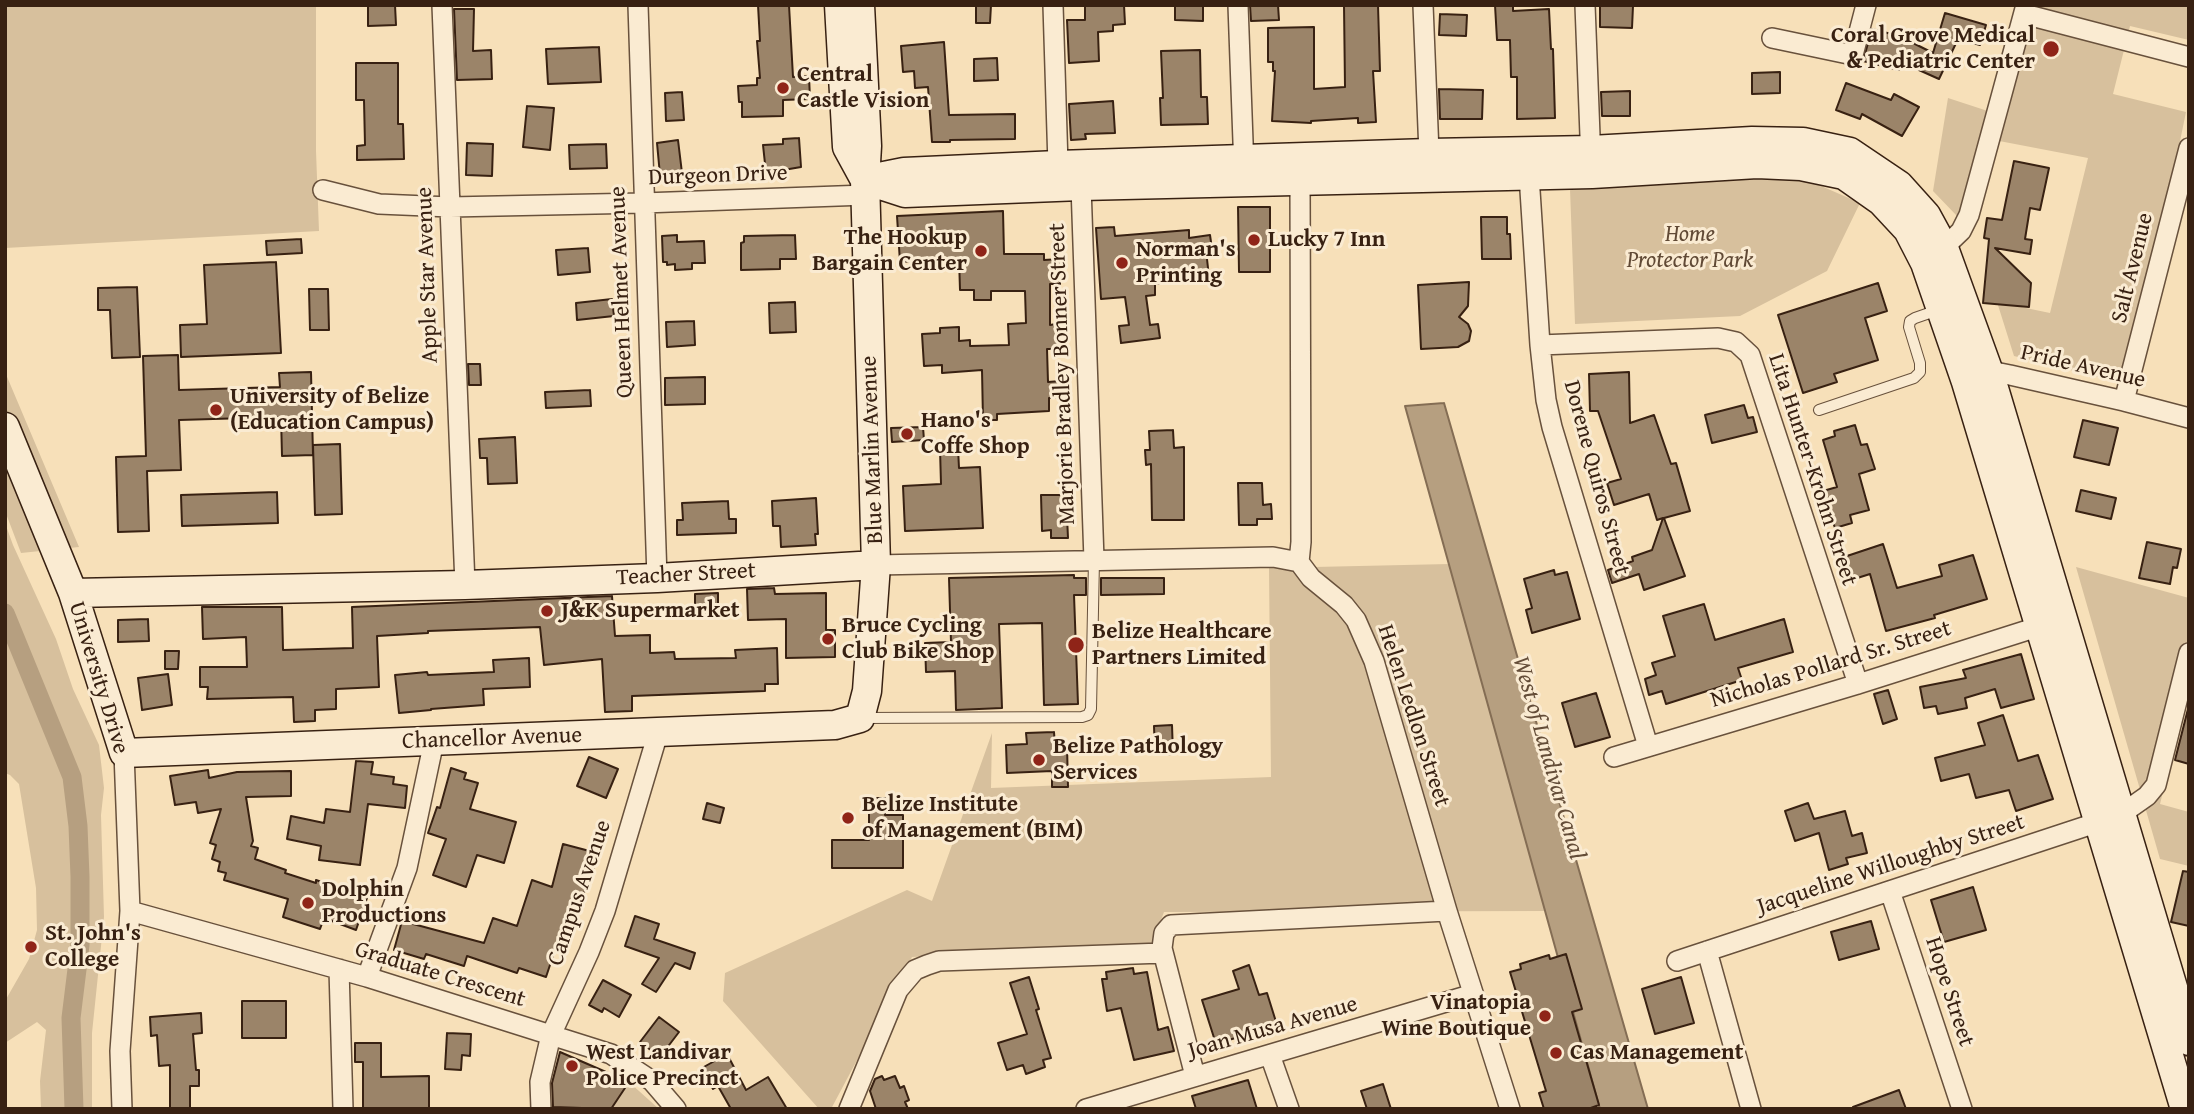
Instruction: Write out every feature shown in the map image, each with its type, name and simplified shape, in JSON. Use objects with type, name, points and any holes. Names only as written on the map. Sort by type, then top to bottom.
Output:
[{"type":"street","name":"Apple Star Avenue","points":[[442,5],[465,585]]},
{"type":"street","name":"Queen Helmet Avenue","points":[[638,5],[657,578]]},
{"type":"street","name":"Blue Marlin Avenue","points":[[839,5],[847,147],[865,188]]},
{"type":"street","name":"Blue Marlin Avenue","points":[[860,5],[867,146],[865,188],[876,565],[867,691],[860,718]]},
{"type":"street","points":[[1053,5],[1058,165]]},
{"type":"street","points":[[1238,5],[1244,170]]},
{"type":"street","points":[[1423,5],[1429,153]]},
{"type":"street","points":[[1585,5],[1591,162]]},
{"type":"street","points":[[1772,38],[1853,55],[1866,5]]},
{"type":"street","points":[[1935,255],[1961,231],[1969,215],[2025,10],[2189,57]]},
{"type":"street","points":[[865,188],[1058,165],[1244,170],[1300,181],[1529,175],[1591,162],[1752,141],[1802,142],[1850,152],[1899,185],[1926,215],[1935,255],[1942,309],[1978,379]]},
{"type":"street","name":"Salt Avenue","points":[[2124,401],[2189,148]]},
{"type":"street","points":[[904,183],[1081,186],[1429,153],[1591,162]]},
{"type":"street","name":"Dorene Quiros Street","points":[[1529,175],[1546,400],[1648,746]]},
{"type":"street","points":[[1298,562],[1301,542],[1300,181]]},
{"type":"street","name":"Marjorie Bradley Bonner Street","points":[[1081,186],[1094,560]]},
{"type":"street","name":"Durgeon Drive","points":[[323,190],[379,204],[450,207],[643,203],[865,188]]},
{"type":"street","points":[[1935,255],[1978,379],[2109,819],[2167,972],[2189,1041]]},
{"type":"street","name":"Lita Hunter-Krohn Street","points":[[1540,345],[1718,338],[1736,342],[1750,355],[1858,684]]},
{"type":"street","name":"Pride Avenue","points":[[1978,379],[2000,373],[2189,418]]},
{"type":"street","name":"University Drive","points":[[5,427],[73,593],[124,753],[130,911],[120,1051],[121,1109]]},
{"type":"street","name":"Teacher Street","points":[[73,593],[465,585],[657,578],[876,565],[1273,557],[1298,562]]},
{"type":"street","name":"Helen Ledlon Street","points":[[1298,562],[1311,578],[1345,605],[1366,639],[1447,911],[1510,1109]]},
{"type":"street","name":"Nicholas Pollard Sr. Street","points":[[1614,757],[2051,623]]},
{"type":"street","name":"Jacqueline Willoughby Street","points":[[1677,961],[2109,819],[2147,796],[2157,785],[2189,653]]},
{"type":"street","name":"Chancellor Avenue","points":[[124,753],[835,725],[860,718]]},
{"type":"street","name":"Campus Avenue","points":[[541,1109],[540,1082],[551,1035],[605,911],[658,733]]},
{"type":"street","points":[[367,977],[407,868],[434,741]]},
{"type":"street","name":"Hope Street","points":[[1890,891],[1962,1109]]},
{"type":"street","name":"Graduate Crescent","points":[[130,911],[367,977],[611,1054],[652,1082],[676,1109]]},
{"type":"street","points":[[1195,1076],[1163,953],[1163,938],[1171,925],[1447,911]]},
{"type":"street","points":[[1707,951],[1751,1109]]},
{"type":"street","points":[[849,1109],[898,989],[915,970],[939,961],[1163,953]]},
{"type":"street","points":[[339,969],[343,1109]]},
{"type":"street","points":[[2167,972],[2185,1109]]},
{"type":"street","name":"Joan Musa Avenue","points":[[1086,1109],[1473,994]]},
{"type":"street","points":[[1270,1055],[1289,1109]]},
{"type":"lane","points":[[1819,410],[1914,378],[1920,372],[1920,363],[1909,327],[1910,321],[1942,309]]},
{"type":"lane","points":[[860,718],[1088,715],[1091,709],[1094,560]]},
{"type":"green space","points":[[5,5],[316,5],[319,231],[5,248]]},
{"type":"green space","points":[[2034,5],[2189,5],[2189,40],[2130,26],[2113,94],[2186,112],[2130,385],[2014,356],[1997,302],[2050,313],[2088,158],[1994,140],[1969,236],[1956,215],[1933,191],[1948,98],[2000,115]]},
{"type":"green space","name":"Home Protector Park","points":[[1803,178],[1860,203],[1827,271],[1740,316],[1575,324],[1570,189],[1678,179]]},
{"type":"green space","points":[[5,372],[79,547],[21,553],[5,511]]},
{"type":"green space","points":[[5,523],[56,639],[73,689],[99,745],[104,788],[101,815],[104,917],[92,1033],[92,1109],[41,1109],[40,1081],[46,1030],[37,1022],[5,1043],[5,1001],[29,959],[37,930],[36,888],[19,784],[5,773]]},
{"type":"green space","points":[[1449,564],[1545,911],[1164,912],[1152,944],[912,957],[831,1109],[819,1109],[723,1001],[725,973],[907,890],[932,901],[992,733],[991,788],[1271,777],[1269,568]]},
{"type":"green space","points":[[2076,567],[2189,598],[2189,687],[2160,804],[2189,812],[2189,866],[2160,859]]},
{"type":"green space","points":[[629,1082],[659,1109],[611,1109]]},
{"type":"shaded area","points":[[1444,403],[1648,1109],[1600,1109],[1405,406]]},
{"type":"building","points":[[368,5],[395,5],[396,25],[368,26]]},
{"type":"building","points":[[758,5],[789,5],[793,77],[809,76],[810,99],[783,100],[783,116],[742,117],[738,86],[757,85],[757,78],[760,78]]},
{"type":"building","points":[[976,5],[991,5],[990,23],[976,23]]},
{"type":"building","points":[[1085,5],[1124,5],[1125,24],[1113,25],[1113,31],[1098,32],[1099,61],[1069,63],[1067,20],[1085,20]]},
{"type":"building","points":[[1175,5],[1203,5],[1203,21],[1175,20]]},
{"type":"building","points":[[1250,5],[1278,5],[1279,20],[1251,21]]},
{"type":"building","points":[[1344,5],[1378,5],[1380,71],[1373,71],[1376,122],[1358,123],[1358,118],[1311,123],[1272,121],[1275,71],[1273,62],[1268,62],[1268,28],[1314,27],[1314,89],[1345,87]]},
{"type":"building","points":[[1495,5],[1513,5],[1513,11],[1549,9],[1555,118],[1517,119],[1517,77],[1511,77],[1510,40],[1497,40]]},
{"type":"building","points":[[1600,6],[1633,6],[1632,28],[1600,27]]},
{"type":"building","points":[[454,9],[474,9],[473,51],[491,50],[492,79],[457,80]]},
{"type":"building","points":[[1945,13],[1986,25],[1980,45],[1958,39],[1939,79],[1901,62],[1899,70],[1863,61],[1872,29],[1907,38],[1933,53]]},
{"type":"building","points":[[1440,14],[1467,15],[1466,36],[1439,35]]},
{"type":"building","points":[[944,42],[949,115],[1015,114],[1015,139],[932,142],[928,87],[915,88],[914,71],[903,72],[901,46]]},
{"type":"building","points":[[599,47],[601,82],[548,84],[546,49]]},
{"type":"building","points":[[1200,50],[1201,97],[1207,97],[1208,124],[1161,125],[1161,51]]},
{"type":"building","points":[[997,58],[998,80],[974,81],[974,59]]},
{"type":"building","points":[[356,63],[398,63],[398,124],[403,124],[404,159],[357,160],[357,146],[365,145],[364,100],[356,100]]},
{"type":"building","points":[[1780,72],[1780,93],[1752,94],[1752,73]]},
{"type":"building","points":[[1846,83],[1891,100],[1894,94],[1919,107],[1902,136],[1862,114],[1860,119],[1836,110]]},
{"type":"building","points":[[1439,89],[1483,90],[1482,119],[1440,119]]},
{"type":"building","points":[[1630,91],[1630,116],[1602,116],[1601,92]]},
{"type":"building","points":[[682,92],[684,120],[666,121],[665,93]]},
{"type":"building","points":[[1113,101],[1115,133],[1085,134],[1086,139],[1071,140],[1069,104]]},
{"type":"building","points":[[527,106],[554,108],[550,150],[523,147]]},
{"type":"building","points":[[799,138],[801,167],[766,173],[763,145],[783,144],[783,139]]},
{"type":"building","points":[[678,140],[682,173],[660,175],[657,143]]},
{"type":"building","points":[[467,143],[493,144],[492,176],[466,175]]},
{"type":"building","points":[[606,144],[607,168],[570,169],[569,145]]},
{"type":"building","points":[[2014,161],[2049,168],[2040,210],[2030,208],[2025,239],[2032,240],[2030,254],[1995,248],[2031,283],[2029,307],[1983,303],[1989,239],[1984,238],[1987,218],[2002,220]]},
{"type":"building","name":"Lucky 7 Inn","points":[[1238,207],[1270,207],[1270,272],[1239,272]]},
{"type":"building","points":[[1003,211],[1004,254],[1044,254],[1044,260],[1060,259],[1060,284],[1050,284],[1050,325],[1056,324],[1057,349],[1047,349],[1048,382],[1061,381],[1062,398],[1049,398],[1049,411],[997,414],[997,420],[983,420],[982,370],[942,373],[942,365],[924,366],[922,334],[940,333],[940,328],[959,327],[959,341],[970,340],[970,346],[1009,345],[1008,324],[1026,323],[1025,291],[991,291],[991,300],[974,300],[974,290],[960,290],[959,258],[900,262],[897,216]]},
{"type":"building","points":[[1481,217],[1507,217],[1511,259],[1482,259]]},
{"type":"building","points":[[1114,227],[1115,236],[1189,230],[1189,238],[1210,235],[1212,249],[1206,250],[1209,277],[1155,284],[1155,295],[1146,296],[1150,325],[1158,324],[1160,338],[1121,343],[1119,326],[1129,325],[1125,297],[1101,299],[1096,228]]},
{"type":"building","points":[[677,235],[677,242],[704,241],[705,263],[692,263],[692,269],[675,270],[675,264],[667,265],[667,262],[663,262],[662,236]]},
{"type":"building","points":[[795,235],[796,259],[780,259],[780,269],[741,270],[741,243],[744,242],[744,236]]},
{"type":"building","points":[[301,239],[302,253],[267,255],[266,241]]},
{"type":"building","points":[[588,248],[590,272],[558,275],[556,250]]},
{"type":"building","points":[[276,262],[281,353],[181,357],[180,325],[207,324],[204,265]]},
{"type":"building","points":[[1469,282],[1468,306],[1459,317],[1468,324],[1471,331],[1469,341],[1458,347],[1421,349],[1418,285]]},
{"type":"building","points":[[1878,283],[1887,311],[1865,318],[1878,360],[1834,374],[1837,382],[1803,393],[1778,315]]},
{"type":"building","points":[[137,287],[140,357],[112,358],[110,310],[98,310],[98,288]]},
{"type":"building","points":[[309,289],[328,289],[329,330],[310,330]]},
{"type":"building","points":[[612,299],[614,316],[577,320],[576,303]]},
{"type":"building","points":[[795,302],[796,332],[770,333],[769,303]]},
{"type":"building","points":[[694,321],[695,345],[667,347],[666,322]]},
{"type":"building","points":[[178,355],[179,390],[280,387],[279,373],[311,372],[313,455],[282,456],[281,417],[179,420],[181,470],[147,471],[149,531],[118,532],[116,457],[146,456],[143,356]]},
{"type":"building","points":[[468,364],[480,364],[481,385],[469,385]]},
{"type":"building","points":[[1629,372],[1630,423],[1654,415],[1671,464],[1676,463],[1690,511],[1664,518],[1685,576],[1644,590],[1639,574],[1612,583],[1608,570],[1633,561],[1632,557],[1652,550],[1663,518],[1657,520],[1649,494],[1614,505],[1607,483],[1621,479],[1598,411],[1590,411],[1589,374]]},
{"type":"building","points":[[705,377],[705,404],[665,405],[665,378]]},
{"type":"building","points":[[590,390],[591,406],[546,408],[545,392]]},
{"type":"building","points":[[1744,405],[1748,418],[1753,417],[1757,432],[1712,443],[1705,415]]},
{"type":"building","points":[[2083,420],[2118,428],[2109,465],[2074,457]]},
{"type":"building","points":[[1855,425],[1861,445],[1867,444],[1875,469],[1859,474],[1869,510],[1850,515],[1852,523],[1835,528],[1832,519],[1822,521],[1818,505],[1827,503],[1823,491],[1837,487],[1823,440],[1835,436],[1834,431]]},
{"type":"building","name":"Hano's Coffe Shop","points":[[923,427],[924,440],[892,442],[891,428]]},
{"type":"building","points":[[1173,430],[1174,448],[1184,447],[1184,520],[1152,520],[1151,464],[1146,465],[1145,450],[1150,450],[1149,431]]},
{"type":"building","points":[[515,437],[517,483],[488,484],[487,458],[480,458],[479,439]]},
{"type":"building","points":[[340,444],[342,514],[315,515],[313,445]]},
{"type":"building","points":[[958,448],[959,468],[980,467],[983,528],[905,531],[903,486],[941,484],[940,449]]},
{"type":"building","points":[[1238,483],[1262,483],[1263,505],[1271,504],[1272,519],[1257,519],[1257,525],[1239,525]]},
{"type":"building","points":[[2081,490],[2116,498],[2111,519],[2076,511]]},
{"type":"building","points":[[277,492],[278,523],[182,526],[181,495]]},
{"type":"building","points":[[1041,495],[1066,495],[1068,538],[1051,538],[1051,530],[1042,531]]},
{"type":"building","points":[[816,498],[816,545],[781,547],[780,526],[773,526],[772,501]]},
{"type":"building","points":[[728,501],[729,519],[736,519],[736,533],[677,535],[677,520],[683,520],[682,503]]},
{"type":"building","points":[[2147,542],[2181,549],[2177,568],[2173,567],[2170,584],[2139,578]]},
{"type":"building","points":[[1883,544],[1897,588],[1942,576],[1939,565],[1973,555],[1987,599],[1934,615],[1935,618],[1886,631],[1870,574],[1851,580],[1844,557]]},
{"type":"building","points":[[1554,570],[1555,575],[1567,572],[1580,619],[1532,633],[1526,610],[1532,608],[1524,579]]},
{"type":"building","name":"Belize Healthcare Partners Limited","points":[[1074,575],[1074,578],[1086,578],[1086,595],[1074,595],[1078,704],[1044,705],[1042,623],[999,624],[1002,708],[956,710],[955,671],[926,672],[925,643],[951,642],[949,578]]},
{"type":"building","points":[[1101,578],[1164,578],[1164,594],[1101,595]]},
{"type":"building","points":[[774,588],[775,594],[826,593],[826,630],[835,630],[835,657],[786,658],[786,619],[748,620],[747,589]]},
{"type":"building","points":[[718,593],[718,613],[695,613],[695,594]]},
{"type":"building","points":[[612,596],[615,636],[650,635],[650,653],[674,652],[675,659],[736,658],[735,650],[777,648],[778,684],[765,684],[765,691],[632,696],[632,711],[605,712],[602,659],[544,665],[540,627],[428,631],[377,636],[379,687],[336,689],[336,709],[315,710],[315,721],[294,722],[293,697],[207,699],[208,687],[200,687],[200,667],[247,667],[246,637],[203,639],[202,607],[282,607],[283,650],[353,648],[352,607]]},
{"type":"building","points":[[1704,604],[1715,640],[1784,619],[1793,652],[1738,668],[1742,680],[1666,704],[1662,691],[1649,695],[1645,679],[1656,675],[1652,663],[1675,656],[1663,616]]},
{"type":"building","points":[[148,619],[149,641],[118,642],[118,620]]},
{"type":"building","points":[[165,651],[179,651],[178,669],[165,669]]},
{"type":"building","points":[[2021,654],[2034,699],[2001,708],[1995,689],[1965,698],[1967,708],[1938,714],[1936,706],[1924,708],[1920,687],[1966,678],[1963,670]]},
{"type":"building","points":[[529,658],[530,687],[483,689],[484,705],[399,713],[395,675],[494,672],[493,660]]},
{"type":"building","points":[[168,674],[172,705],[142,710],[138,678]]},
{"type":"building","points":[[1888,690],[1897,719],[1883,724],[1874,694]]},
{"type":"building","points":[[1596,693],[1610,737],[1575,747],[1562,703]]},
{"type":"building","points":[[2189,705],[2189,764],[2175,760]]},
{"type":"building","points":[[2003,715],[2018,761],[2038,755],[2053,799],[2016,811],[2009,790],[1976,798],[1969,774],[1941,781],[1935,758],[1985,745],[1978,723]]},
{"type":"building","points":[[1172,725],[1173,754],[1155,755],[1154,726]]},
{"type":"building","name":"Belize Pathology Services","points":[[1054,732],[1055,746],[1067,745],[1068,787],[1052,787],[1052,771],[1007,773],[1006,745],[1027,744],[1026,733]]},
{"type":"building","points":[[589,757],[618,769],[606,798],[577,786]]},
{"type":"building","points":[[356,761],[373,762],[371,774],[394,777],[393,784],[407,786],[405,808],[368,804],[360,865],[319,860],[321,846],[287,839],[291,816],[324,823],[326,809],[350,812]]},
{"type":"building","points":[[451,768],[466,773],[464,779],[478,783],[470,809],[516,822],[504,863],[477,855],[466,887],[433,875],[446,839],[428,833],[437,807],[440,808]]},
{"type":"building","points":[[208,770],[209,778],[237,772],[291,771],[291,796],[246,797],[253,841],[251,846],[258,848],[255,859],[286,870],[285,873],[316,883],[316,880],[367,898],[356,930],[324,918],[320,929],[283,917],[288,899],[224,880],[226,873],[218,871],[220,862],[212,859],[216,845],[210,843],[221,809],[198,813],[196,802],[175,805],[170,776]]},
{"type":"building","points":[[869,798],[885,798],[885,815],[903,815],[903,868],[832,868],[832,840],[869,840]]},
{"type":"building","points":[[707,803],[724,808],[720,823],[703,819]]},
{"type":"building","points":[[1808,803],[1814,819],[1845,811],[1852,836],[1862,833],[1867,853],[1846,858],[1848,864],[1829,870],[1819,833],[1795,841],[1785,811]]},
{"type":"building","points":[[563,844],[597,853],[591,879],[589,878],[575,920],[566,917],[546,977],[519,968],[517,973],[467,956],[464,966],[426,954],[424,959],[394,950],[402,921],[484,943],[493,918],[517,926],[532,880],[552,887]]},
{"type":"building","points":[[2183,871],[2189,872],[2189,926],[2171,922]]},
{"type":"building","points":[[1973,887],[1986,930],[1944,942],[1931,900]]},
{"type":"building","points":[[635,916],[659,924],[654,939],[695,953],[690,969],[675,963],[656,992],[642,984],[659,958],[625,946]]},
{"type":"building","points":[[1871,921],[1879,949],[1839,960],[1831,932]]},
{"type":"building","points":[[1566,954],[1582,1009],[1572,1012],[1599,1105],[1588,1109],[1544,1109],[1539,1093],[1546,1091],[1510,972],[1521,969],[1520,964],[1549,955],[1550,959]]},
{"type":"building","points":[[1249,965],[1259,995],[1267,993],[1277,1025],[1216,1044],[1202,1000],[1239,989],[1233,971]]},
{"type":"building","points":[[1133,968],[1134,974],[1147,972],[1158,1030],[1168,1027],[1174,1051],[1134,1060],[1121,1008],[1107,1011],[1102,979],[1107,979],[1106,972]]},
{"type":"building","points":[[1029,977],[1051,1058],[1043,1060],[1045,1067],[1026,1074],[1023,1065],[1007,1070],[998,1043],[1027,1034],[1010,983]]},
{"type":"building","points":[[1681,977],[1694,1023],[1655,1034],[1642,989]]},
{"type":"building","points":[[603,980],[631,995],[619,1017],[604,1008],[602,1012],[589,1005]]},
{"type":"building","points":[[242,1001],[286,1001],[286,1038],[242,1038]]},
{"type":"building","points":[[201,1013],[202,1033],[193,1034],[199,1086],[190,1086],[190,1109],[170,1109],[170,1065],[159,1066],[157,1035],[151,1036],[150,1017]]},
{"type":"building","points":[[659,1017],[679,1032],[660,1057],[640,1042]]},
{"type":"building","points":[[447,1033],[471,1034],[470,1056],[462,1055],[461,1070],[445,1069]]},
{"type":"building","points":[[355,1043],[381,1043],[381,1077],[429,1076],[429,1109],[363,1109],[363,1062],[355,1062]]},
{"type":"building","name":"West Landivar Police Precinct","points":[[560,1052],[629,1082],[611,1109],[553,1107],[552,1083]]},
{"type":"building","points":[[727,1054],[746,1090],[768,1077],[787,1109],[731,1109],[718,1086],[713,1089],[702,1068]]},
{"type":"building","points":[[882,1076],[884,1080],[895,1076],[900,1088],[904,1086],[909,1100],[905,1102],[908,1109],[876,1109],[870,1091],[875,1079]]},
{"type":"building","points":[[1248,1080],[1257,1109],[1196,1109],[1192,1096]]},
{"type":"building","points":[[1383,1084],[1391,1109],[1367,1109],[1361,1091]]},
{"type":"building","points":[[1899,1090],[1906,1109],[1853,1109],[1853,1107]]},
{"type":"waterway","points":[[5,613],[72,777],[80,877],[80,945],[71,1018],[74,1109]]},
{"type":"place","name":"Coral Grove Medical & Pediatric Center","points":[[2051,49]]},
{"type":"place","name":"Central Castle Vision","points":[[783,88]]},
{"type":"place","name":"Lucky 7 Inn","points":[[1254,240]]},
{"type":"place","name":"The Hookup Bargain Center","points":[[981,251]]},
{"type":"place","name":"Norman's Printing","points":[[1122,263]]},
{"type":"place","name":"University of Belize (Education Campus)","points":[[216,410]]},
{"type":"place","name":"Hano's Coffe Shop","points":[[907,434]]},
{"type":"place","name":"J&K Supermarket","points":[[547,611]]},
{"type":"place","name":"Bruce Cycling Club Bike Shop","points":[[828,639]]},
{"type":"place","name":"Belize Healthcare Partners Limited","points":[[1076,645]]},
{"type":"place","name":"Belize Pathology Services","points":[[1039,760]]},
{"type":"place","name":"Belize Institute of Management (BIM)","points":[[848,818]]},
{"type":"place","name":"Dolphin Productions","points":[[308,903]]},
{"type":"place","name":"St. John's College","points":[[31,947]]},
{"type":"place","name":"Vinatopia Wine Boutique","points":[[1545,1016]]},
{"type":"place","name":"Cas Management","points":[[1556,1053]]},
{"type":"place","name":"West Landivar Police Precinct","points":[[572,1066]]},
{"type":"water label","name":"West of Landivar Canal","points":[[1548,758]]}]
